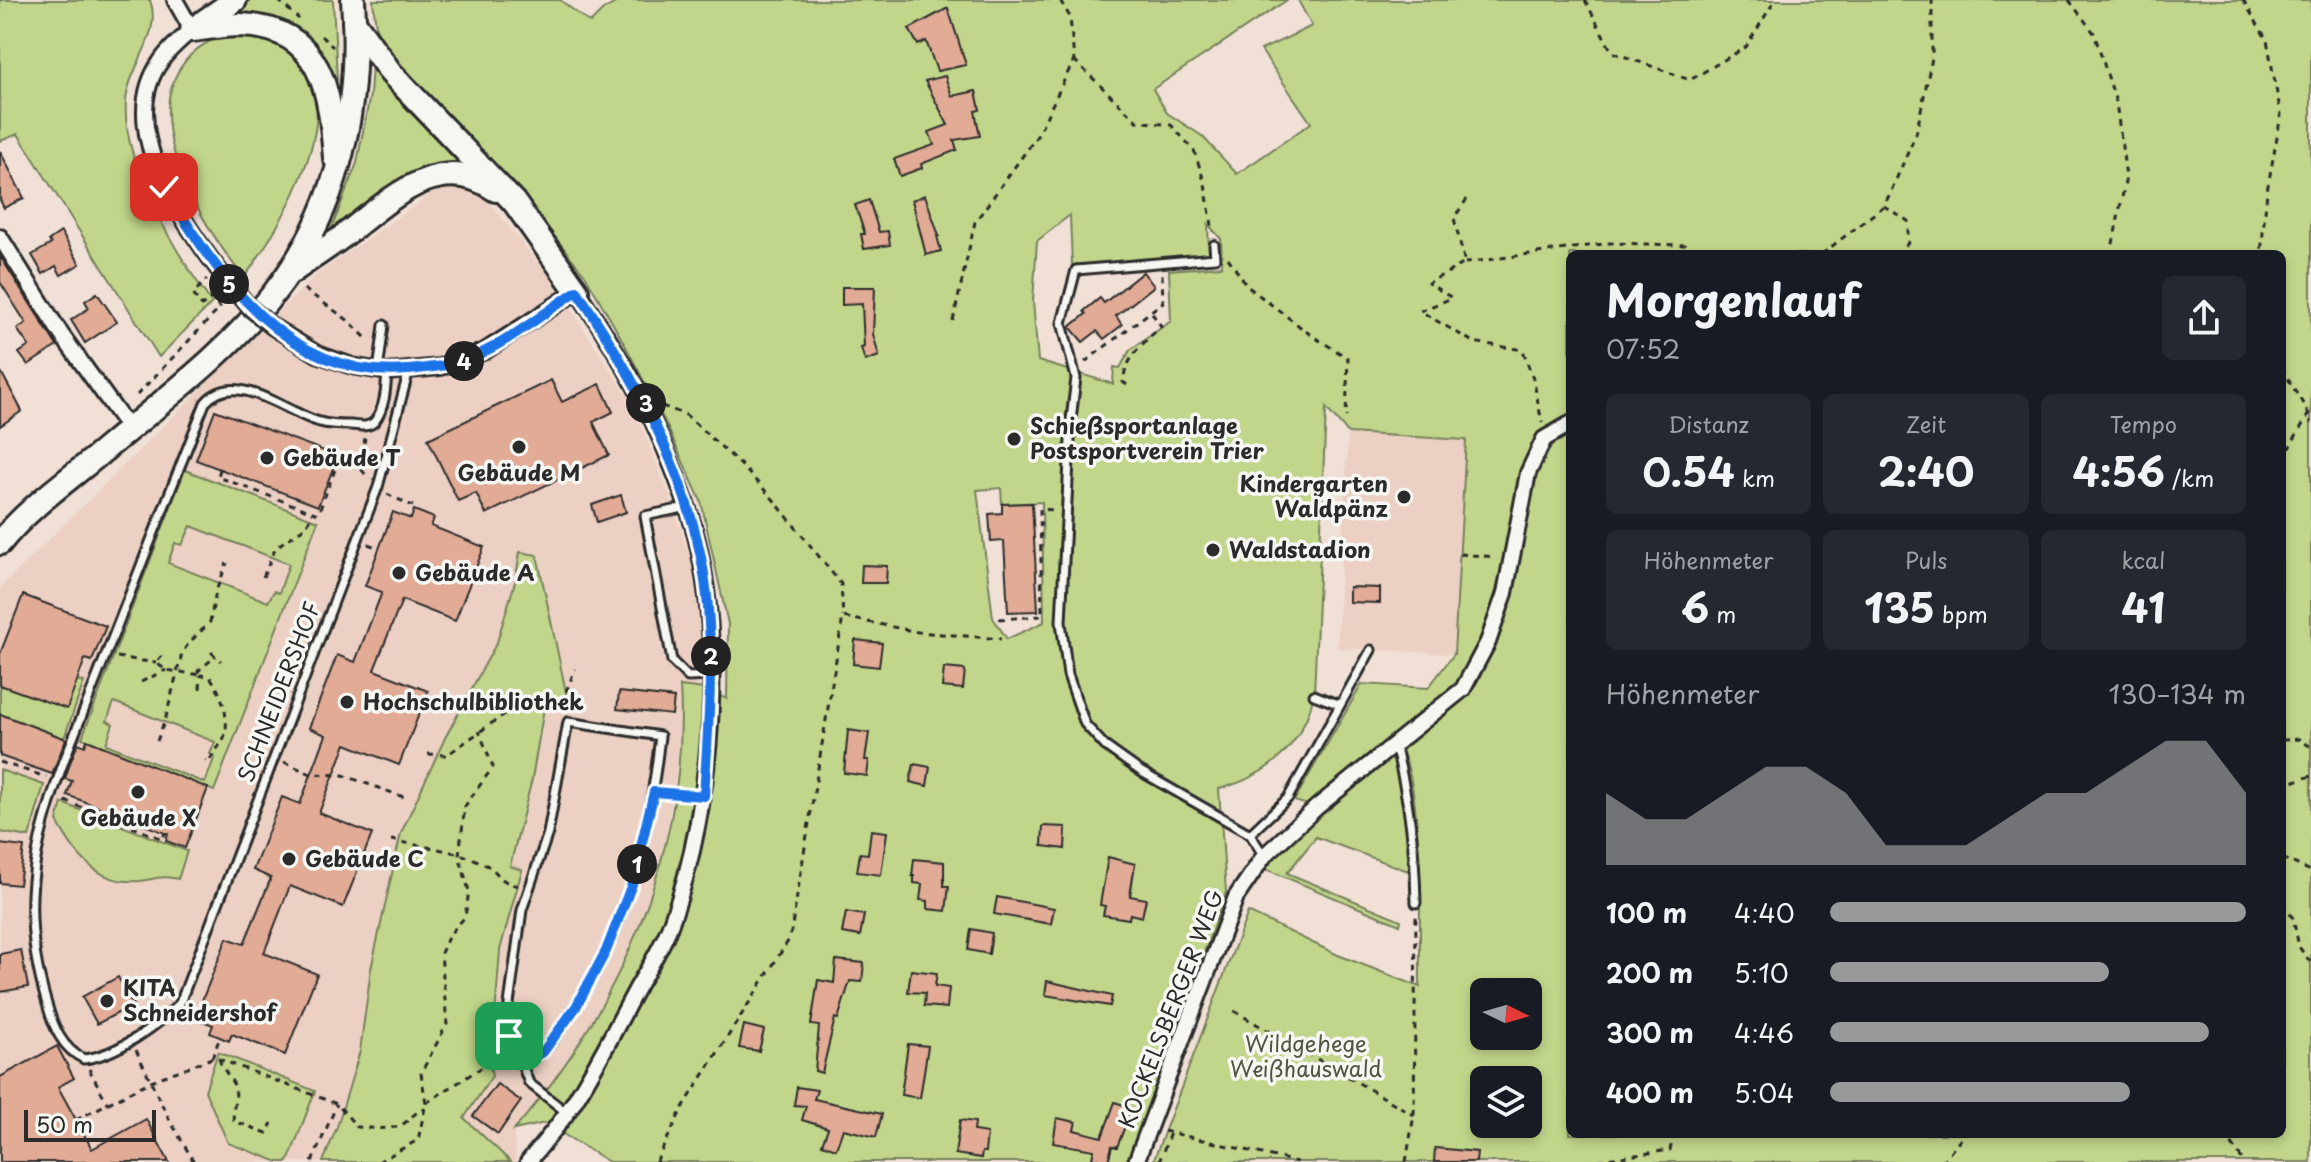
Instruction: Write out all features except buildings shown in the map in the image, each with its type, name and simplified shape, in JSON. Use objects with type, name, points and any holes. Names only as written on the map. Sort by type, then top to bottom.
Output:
[{"type":"main road","points":[[192,30],[235,0]]},
{"type":"main road","points":[[0,543],[122,422],[248,323],[287,275],[314,228],[347,136],[353,99],[354,11]]},
{"type":"main road","points":[[354,11],[391,73],[514,202],[577,291]]},
{"type":"main road","points":[[192,30],[241,25],[274,31],[294,39],[313,59],[323,79],[331,114],[336,173]]},
{"type":"main road","points":[[287,275],[390,198],[421,181],[454,175],[483,180],[514,202]]},
{"type":"street","points":[[175,0],[192,30],[160,62],[147,92],[146,122],[152,152],[164,187],[193,235],[250,308],[273,327],[317,354],[383,372],[440,367],[485,351],[577,291],[617,350],[644,398],[688,507],[705,579],[711,676],[704,796],[691,863],[670,926],[567,1113],[528,1162]]},
{"type":"street","points":[[0,237],[61,334],[122,422]]},
{"type":"street","points":[[1544,439],[1566,426]]},
{"type":"street","name":"KOCKELSBERGER WEG","points":[[1136,1162],[1236,897],[1264,856],[1317,807],[1463,689],[1488,642],[1505,593],[1528,473],[1544,439]]},
{"type":"lane","points":[[1214,245],[1215,258],[1076,270],[1062,323],[1076,378],[1071,420],[1061,622],[1068,675],[1085,724],[1105,746],[1140,771],[1250,834],[1264,856]]},
{"type":"lane","points":[[132,1039],[97,1057],[84,1059],[65,1046],[50,1015],[33,950],[32,882],[52,795],[205,403],[213,393],[243,390],[318,422],[367,426],[374,421],[385,397],[380,353],[384,325]]},
{"type":"lane","name":"SCHNEIDERSHOF","points":[[132,1039],[165,1019],[180,1003],[385,468],[409,370]]},
{"type":"lane","points":[[688,507],[645,516],[672,661],[688,677],[711,676]]},
{"type":"lane","points":[[1250,834],[1288,798],[1371,650]]},
{"type":"lane","points":[[1314,695],[1340,705]]},
{"type":"lane","points":[[521,1062],[543,1052],[576,1007],[606,951],[632,884],[654,792],[660,736],[568,722],[548,833],[522,910],[509,1004],[509,1036],[529,1083],[567,1113]]},
{"type":"lane","points":[[1395,745],[1413,829],[1416,903]]},
{"type":"lane","points":[[654,792],[704,796]]},
{"type":"path","points":[[953,321],[975,222],[1037,136],[1074,60],[1070,17],[1060,0]]},
{"type":"path","points":[[1585,0],[1612,52],[1690,80],[1746,47],[1775,0]]},
{"type":"path","points":[[1827,250],[1884,206],[1916,134],[1932,58],[1932,0]]},
{"type":"path","points":[[2069,0],[2094,33],[2116,102],[2126,177],[2112,250]]},
{"type":"path","points":[[2243,0],[2267,40],[2281,115],[2267,191],[2261,250]]},
{"type":"path","points":[[1074,60],[1137,121],[1171,125],[1194,150],[1205,184],[1214,245],[1230,260],[1247,286],[1311,335],[1348,358],[1346,417]]},
{"type":"path","points":[[1465,263],[1454,218],[1467,199]]},
{"type":"path","points":[[1884,206],[1908,221],[1908,243],[1902,250]]},
{"type":"path","points":[[1544,439],[1534,382],[1523,350],[1473,342],[1420,311],[1452,298],[1428,283],[1465,263],[1610,243],[1685,245],[1689,250]]},
{"type":"path","points":[[122,422],[170,362],[220,308],[212,297],[202,306],[193,294],[218,269]]},
{"type":"path","points":[[287,275],[349,321],[380,353]]},
{"type":"path","points":[[1091,358],[1163,302],[1164,288]]},
{"type":"path","points":[[1127,385],[1123,382],[1124,370],[1136,350],[1161,326],[1151,312]]},
{"type":"path","points":[[2286,375],[2310,416]]},
{"type":"path","points":[[644,398],[686,415],[773,499],[841,584],[843,617],[790,938],[682,1109],[656,1162]]},
{"type":"path","points":[[2311,410],[2311,424]]},
{"type":"path","points":[[2286,454],[2310,416]]},
{"type":"path","points":[[220,469],[218,477],[318,514],[336,467],[354,460],[363,450],[367,426]]},
{"type":"path","points":[[354,460],[370,481]]},
{"type":"path","points":[[291,504],[294,497]]},
{"type":"path","points":[[392,497],[413,506]]},
{"type":"path","points":[[999,619],[1042,616],[1040,509]]},
{"type":"path","points":[[263,577],[276,547],[306,527],[313,513]]},
{"type":"path","points":[[1460,554],[1511,558]]},
{"type":"path","points":[[157,741],[166,717],[176,670],[188,644],[210,622],[216,591],[227,563]]},
{"type":"path","points":[[843,617],[918,632],[1001,639]]},
{"type":"path","points":[[211,652],[221,661]]},
{"type":"path","points":[[105,655],[156,663],[166,670]]},
{"type":"path","points":[[156,663],[162,656]]},
{"type":"path","points":[[200,689],[201,675],[198,671],[216,656]]},
{"type":"path","points":[[428,754],[447,755],[516,706],[564,708],[566,692],[575,669]]},
{"type":"path","points":[[141,682],[166,670],[201,675],[214,681],[225,717],[223,739],[209,762],[205,760]]},
{"type":"path","points":[[378,1162],[418,1140],[426,1103],[421,1073],[447,1024],[441,953],[449,935],[465,917],[469,891],[459,855],[465,806],[493,767],[479,731]]},
{"type":"path","points":[[2286,740],[2299,739],[2311,747]]},
{"type":"path","points":[[272,757],[311,774],[343,775],[409,799]]},
{"type":"path","points":[[0,762],[57,781]]},
{"type":"path","points":[[2286,784],[2311,776]]},
{"type":"path","points":[[52,795],[163,839],[165,832]]},
{"type":"path","points":[[391,840],[459,855],[490,867],[502,882],[529,890]]},
{"type":"path","points":[[2286,860],[2311,871]]},
{"type":"path","points":[[1406,1162],[1414,1115],[1416,903]]},
{"type":"path","points":[[2286,908],[2293,918],[2299,947],[2311,963]]},
{"type":"path","points":[[1234,1011],[1414,1115]]},
{"type":"path","points":[[426,1103],[495,1059],[509,1036]]},
{"type":"path","points":[[212,1058],[220,1037]]},
{"type":"path","points":[[132,1039],[194,1162]]},
{"type":"path","points":[[76,1120],[151,1081],[212,1058],[337,1104],[357,1127],[386,1129],[402,1124],[425,1109]]},
{"type":"path","points":[[84,1059],[108,1104]]},
{"type":"path","points":[[219,1059],[225,1074],[234,1083],[236,1093],[231,1111],[234,1121],[267,1133],[272,1123]]},
{"type":"path","points":[[312,1162],[337,1104]]},
{"type":"path","points":[[1159,1162],[1170,1133],[1297,1162]]},
{"type":"path","points":[[1586,1162],[1670,1150],[1673,1138]]},
{"type":"path","points":[[1942,1162],[1962,1138]]},
{"type":"path","points":[[2228,1138],[2244,1162]]},
{"type":"shaded area","points":[[444,185],[462,187],[487,199],[551,279],[631,401],[669,494],[698,581],[704,689],[680,687],[682,720],[662,856],[635,940],[606,1000],[545,1094],[514,1130],[516,1162],[0,1162],[0,588],[316,275]]},
{"type":"shaded area","name":"Kindergarten Waldpänz","points":[[1348,433],[1466,439],[1454,654],[1337,648]]},
{"type":"green space","points":[[0,0],[150,0],[153,13],[149,38],[132,76],[126,101],[132,152],[168,234],[212,303],[159,357],[18,134],[0,141]]},
{"type":"green space","points":[[251,0],[333,0],[337,79],[314,46],[293,29],[270,21],[229,17],[229,13]]},
{"type":"green space","name":"Wildgehege Weißhauswald","points":[[373,0],[560,0],[590,23],[603,10],[621,0],[1287,0],[1153,89],[1167,113],[1202,136],[1237,174],[1311,123],[1261,50],[1312,26],[1298,0],[2311,0],[2311,1162],[1153,1162],[1248,912],[1338,955],[1420,987],[1417,821],[1406,760],[1396,740],[1312,806],[1294,801],[1362,684],[1428,688],[1454,654],[1466,440],[1348,433],[1326,408],[1314,695],[1301,729],[1281,756],[1253,776],[1219,789],[1226,892],[1128,1162],[609,1162],[545,1123],[514,1130],[552,1083],[586,1032],[640,924],[660,866],[673,807],[680,747],[680,686],[704,689],[727,699],[728,624],[701,501],[665,422],[585,275],[522,195],[397,66],[376,28]],"holes":[[[1070,215],[1072,265],[1209,254],[1208,224],[1221,239],[1222,266],[1169,270],[1171,321],[1130,350],[1120,368],[1114,367],[1113,384],[1038,361],[1033,301],[1037,241]],[[1001,488],[1002,504],[1042,502],[1044,622],[1007,639],[993,618],[977,490]]]},
{"type":"green space","points":[[236,34],[271,38],[290,51],[312,81],[317,108],[313,139],[304,170],[274,231],[244,278],[212,233],[183,177],[173,148],[168,119],[170,92],[186,60],[204,44]]},
{"type":"green space","points":[[372,65],[472,166],[329,235],[357,163],[370,95]]},
{"type":"green space","points":[[185,470],[318,521],[214,791],[82,738]],"holes":[[[191,526],[289,564],[279,593],[274,591],[268,602],[168,563],[175,543],[182,545]],[[114,702],[215,742],[210,754],[215,756],[205,783],[106,744],[113,724],[107,721]]]},
{"type":"green space","points":[[520,552],[537,555],[566,692],[564,708],[544,708],[532,779],[510,866],[522,870],[500,950],[495,1016],[484,1030],[492,1076],[464,1118],[511,1162],[323,1162],[360,1051],[371,969],[401,833],[445,738],[497,642],[515,582]]},
{"type":"green space","points":[[5,677],[84,682],[64,738],[0,714],[0,689]]},
{"type":"green space","points":[[1388,757],[1394,760],[1407,829],[1411,872],[1316,837],[1287,873],[1401,920],[1400,925],[1263,868],[1315,818]]},
{"type":"green space","points":[[0,770],[44,785],[29,837],[0,832]]},
{"type":"green space","points":[[62,803],[187,851],[178,879],[163,877],[125,881],[100,873],[80,856],[57,821]]},
{"type":"green space","points":[[218,1052],[315,1091],[288,1162],[279,1162],[228,1143],[205,1091]]},
{"type":"place","name":"Schießsportanlage Postsportverein Trier","points":[[1014,439]]},
{"type":"place","name":"Gebäude M","points":[[519,447]]},
{"type":"place","name":"Gebäude T","points":[[267,458]]},
{"type":"place","name":"Kindergarten Waldpänz","points":[[1404,497]]},
{"type":"place","name":"Waldstadion","points":[[1213,550]]},
{"type":"place","name":"Gebäude A","points":[[399,573]]},
{"type":"place","name":"Hochschulbibliothek","points":[[347,702]]},
{"type":"place","name":"Gebäude X","points":[[138,792]]},
{"type":"place","name":"Gebäude C","points":[[289,859]]},
{"type":"place","name":"KITA Schneidershof","points":[[107,1001]]},
{"type":"route","points":[[164,187],[193,235],[250,308],[273,327],[317,354],[352,366],[387,372],[440,367],[485,351],[577,291],[617,350],[644,398],[688,507],[705,579],[711,676],[704,796],[654,792],[632,884],[606,951],[576,1007],[543,1052],[521,1062],[509,1036]]}]
